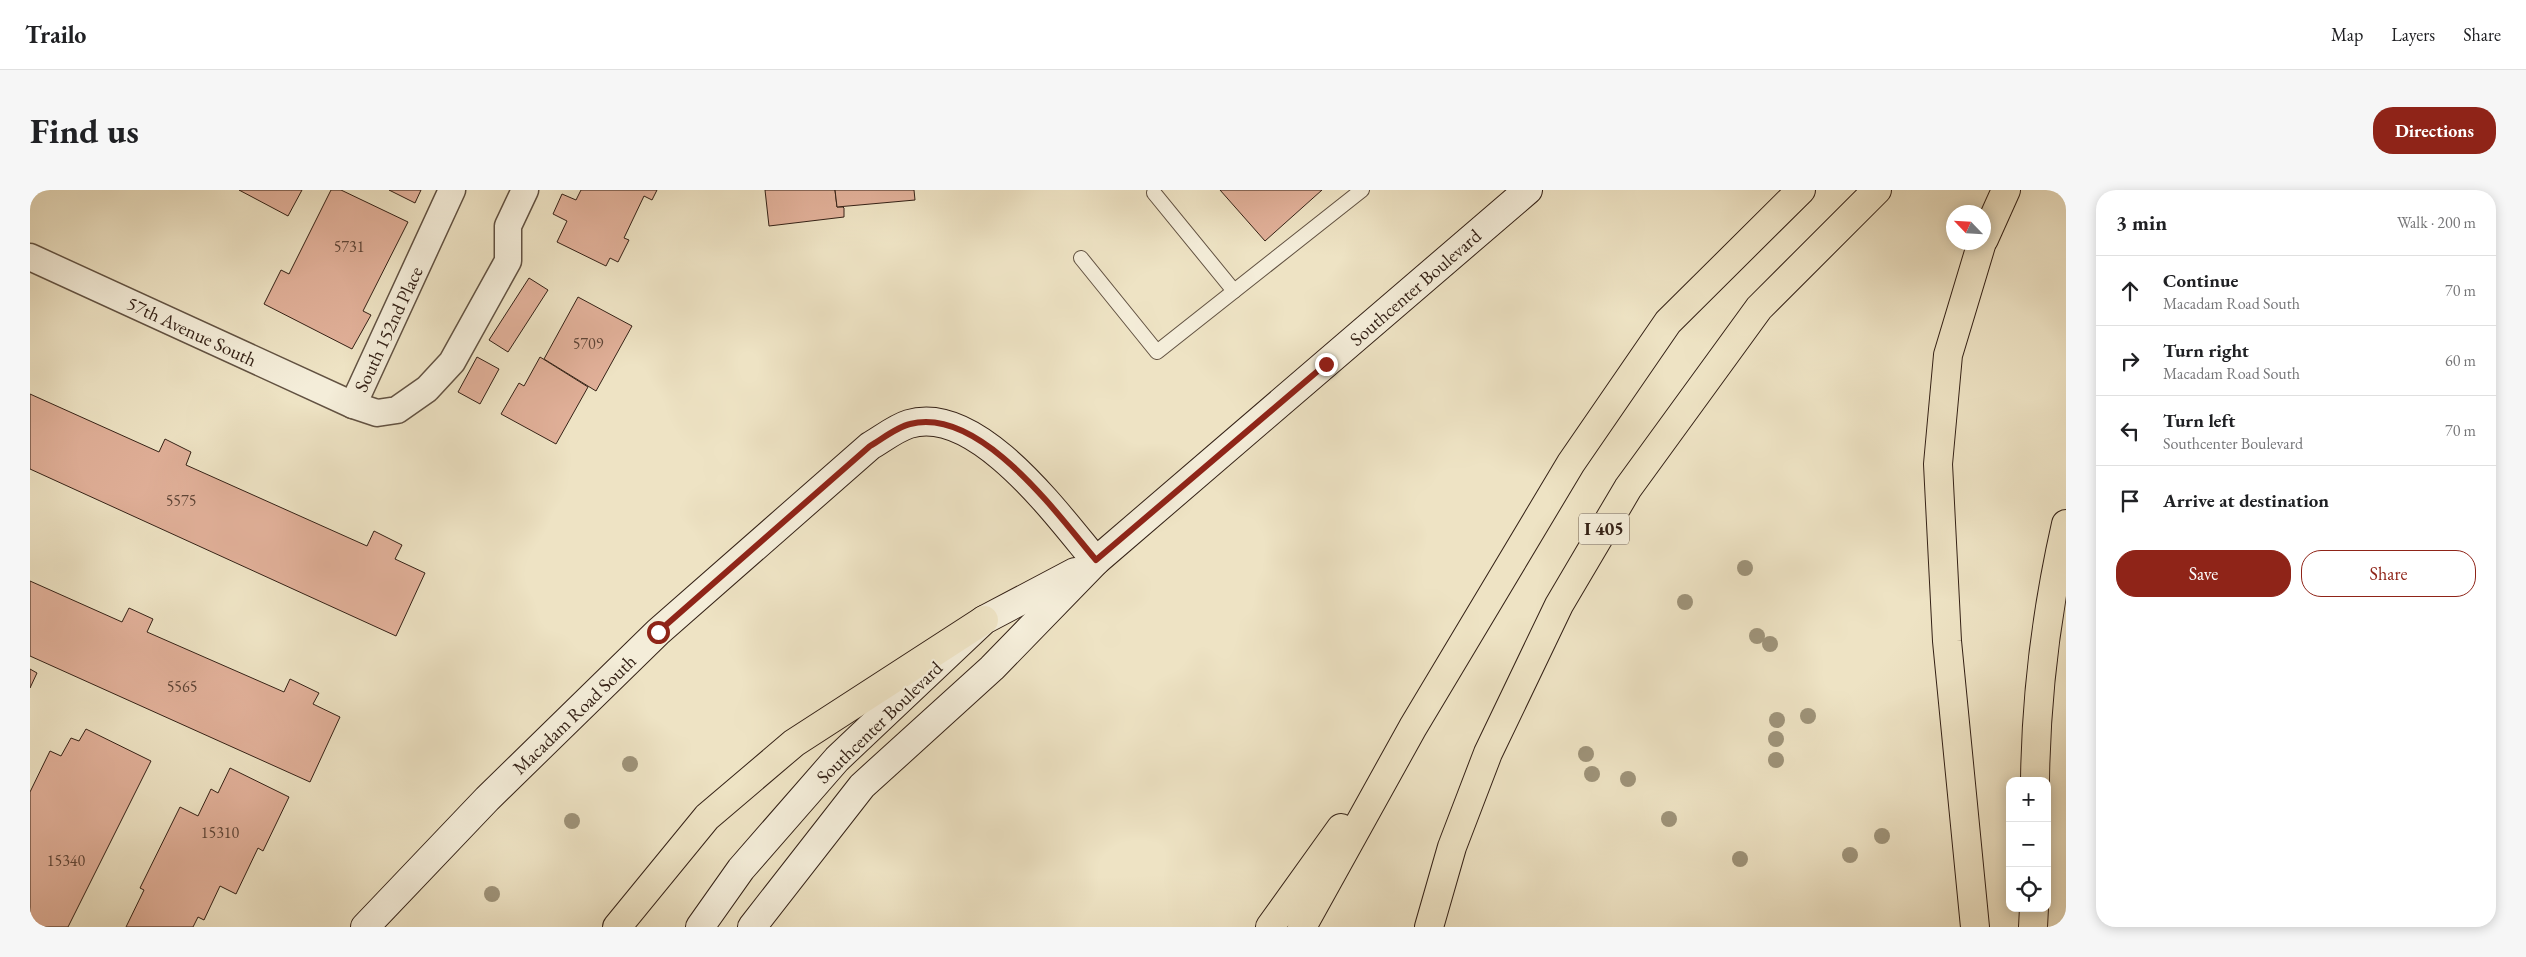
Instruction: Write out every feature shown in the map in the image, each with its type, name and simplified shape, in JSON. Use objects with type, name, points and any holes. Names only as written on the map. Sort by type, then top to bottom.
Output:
[{"type":"highway","points":[[1302,927],[1413,727],[1571,463],[1668,322],[1801,190]]},
{"type":"highway","name":"I 405","points":[[1429,927],[1452,847],[1488,753],[1559,605],[1628,488],[1760,308],[1877,190]]},
{"type":"highway","points":[[1991,223],[2006,190]]},
{"type":"highway","points":[[1975,927],[1947,641],[1938,464],[1948,355],[1980,250]]},
{"type":"highway","points":[[2035,777],[2036,737],[2045,638],[2066,524]]},
{"type":"highway","points":[[617,927],[707,817],[794,743],[984,620]]},
{"type":"highway","points":[[1270,927],[1413,727]]},
{"type":"main road","name":"Southcenter Boulevard","points":[[752,927],[862,786],[992,668],[1096,560],[1528,190]]},
{"type":"main road","name":"Macadam Road South","points":[[365,927],[487,799],[658,632],[870,446],[909,424],[942,422],[981,441],[1020,471],[1096,560]]},
{"type":"main road","name":"Southcenter Boulevard","points":[[700,927],[741,869],[837,759],[984,620],[1096,560]]},
{"type":"street","name":"South 152nd Place","points":[[452,190],[354,405],[377,413],[396,410],[427,389],[452,362],[508,261],[508,226],[525,190]]},
{"type":"street","name":"57th Avenue South","points":[[30,257],[354,405]]},
{"type":"lane","points":[[1081,258],[1157,352],[1362,190]]},
{"type":"lane","points":[[1154,193],[1234,291]]},
{"type":"building","points":[[239,190],[302,190],[288,216]]},
{"type":"building","points":[[331,190],[341,190],[408,222],[363,311],[371,315],[352,349],[264,304],[281,270],[289,274]]},
{"type":"building","points":[[389,190],[421,190],[415,203]]},
{"type":"building","points":[[581,190],[657,190],[652,200],[644,196],[624,238],[629,240],[618,262],[610,258],[606,266],[557,242],[567,221],[553,214],[562,194],[576,200]]},
{"type":"building","points":[[765,190],[835,190],[837,207],[844,208],[844,217],[769,226]]},
{"type":"building","points":[[835,190],[914,190],[915,200],[837,207]]},
{"type":"building","points":[[1220,190],[1322,190],[1265,241]]},
{"type":"building","points":[[529,278],[548,290],[508,352],[489,340]]},
{"type":"building","points":[[578,297],[632,326],[596,391],[544,359]]},
{"type":"building","points":[[477,357],[499,369],[480,404],[458,392]]},
{"type":"building","points":[[540,357],[588,387],[556,444],[501,414],[519,383],[524,386]]},
{"type":"building","points":[[30,394],[159,452],[165,439],[191,452],[186,465],[367,546],[374,531],[402,545],[395,559],[425,573],[396,636],[30,469]]},
{"type":"building","points":[[30,581],[122,622],[129,608],[153,619],[147,632],[284,692],[290,679],[319,693],[313,704],[340,717],[310,782],[30,656]]},
{"type":"building","points":[[30,669],[37,673],[30,688]]},
{"type":"building","points":[[86,729],[151,761],[68,927],[30,927],[30,792],[50,751],[61,756],[71,738],[79,741]]},
{"type":"building","points":[[230,768],[289,797],[263,851],[258,848],[236,894],[220,886],[204,920],[198,917],[193,927],[126,927],[144,890],[140,888],[180,807],[198,816],[211,789],[218,793]]},
{"type":"route","points":[[658,632],[870,446],[909,424],[942,422],[981,441],[1020,471],[1096,560],[1326,364]]}]
